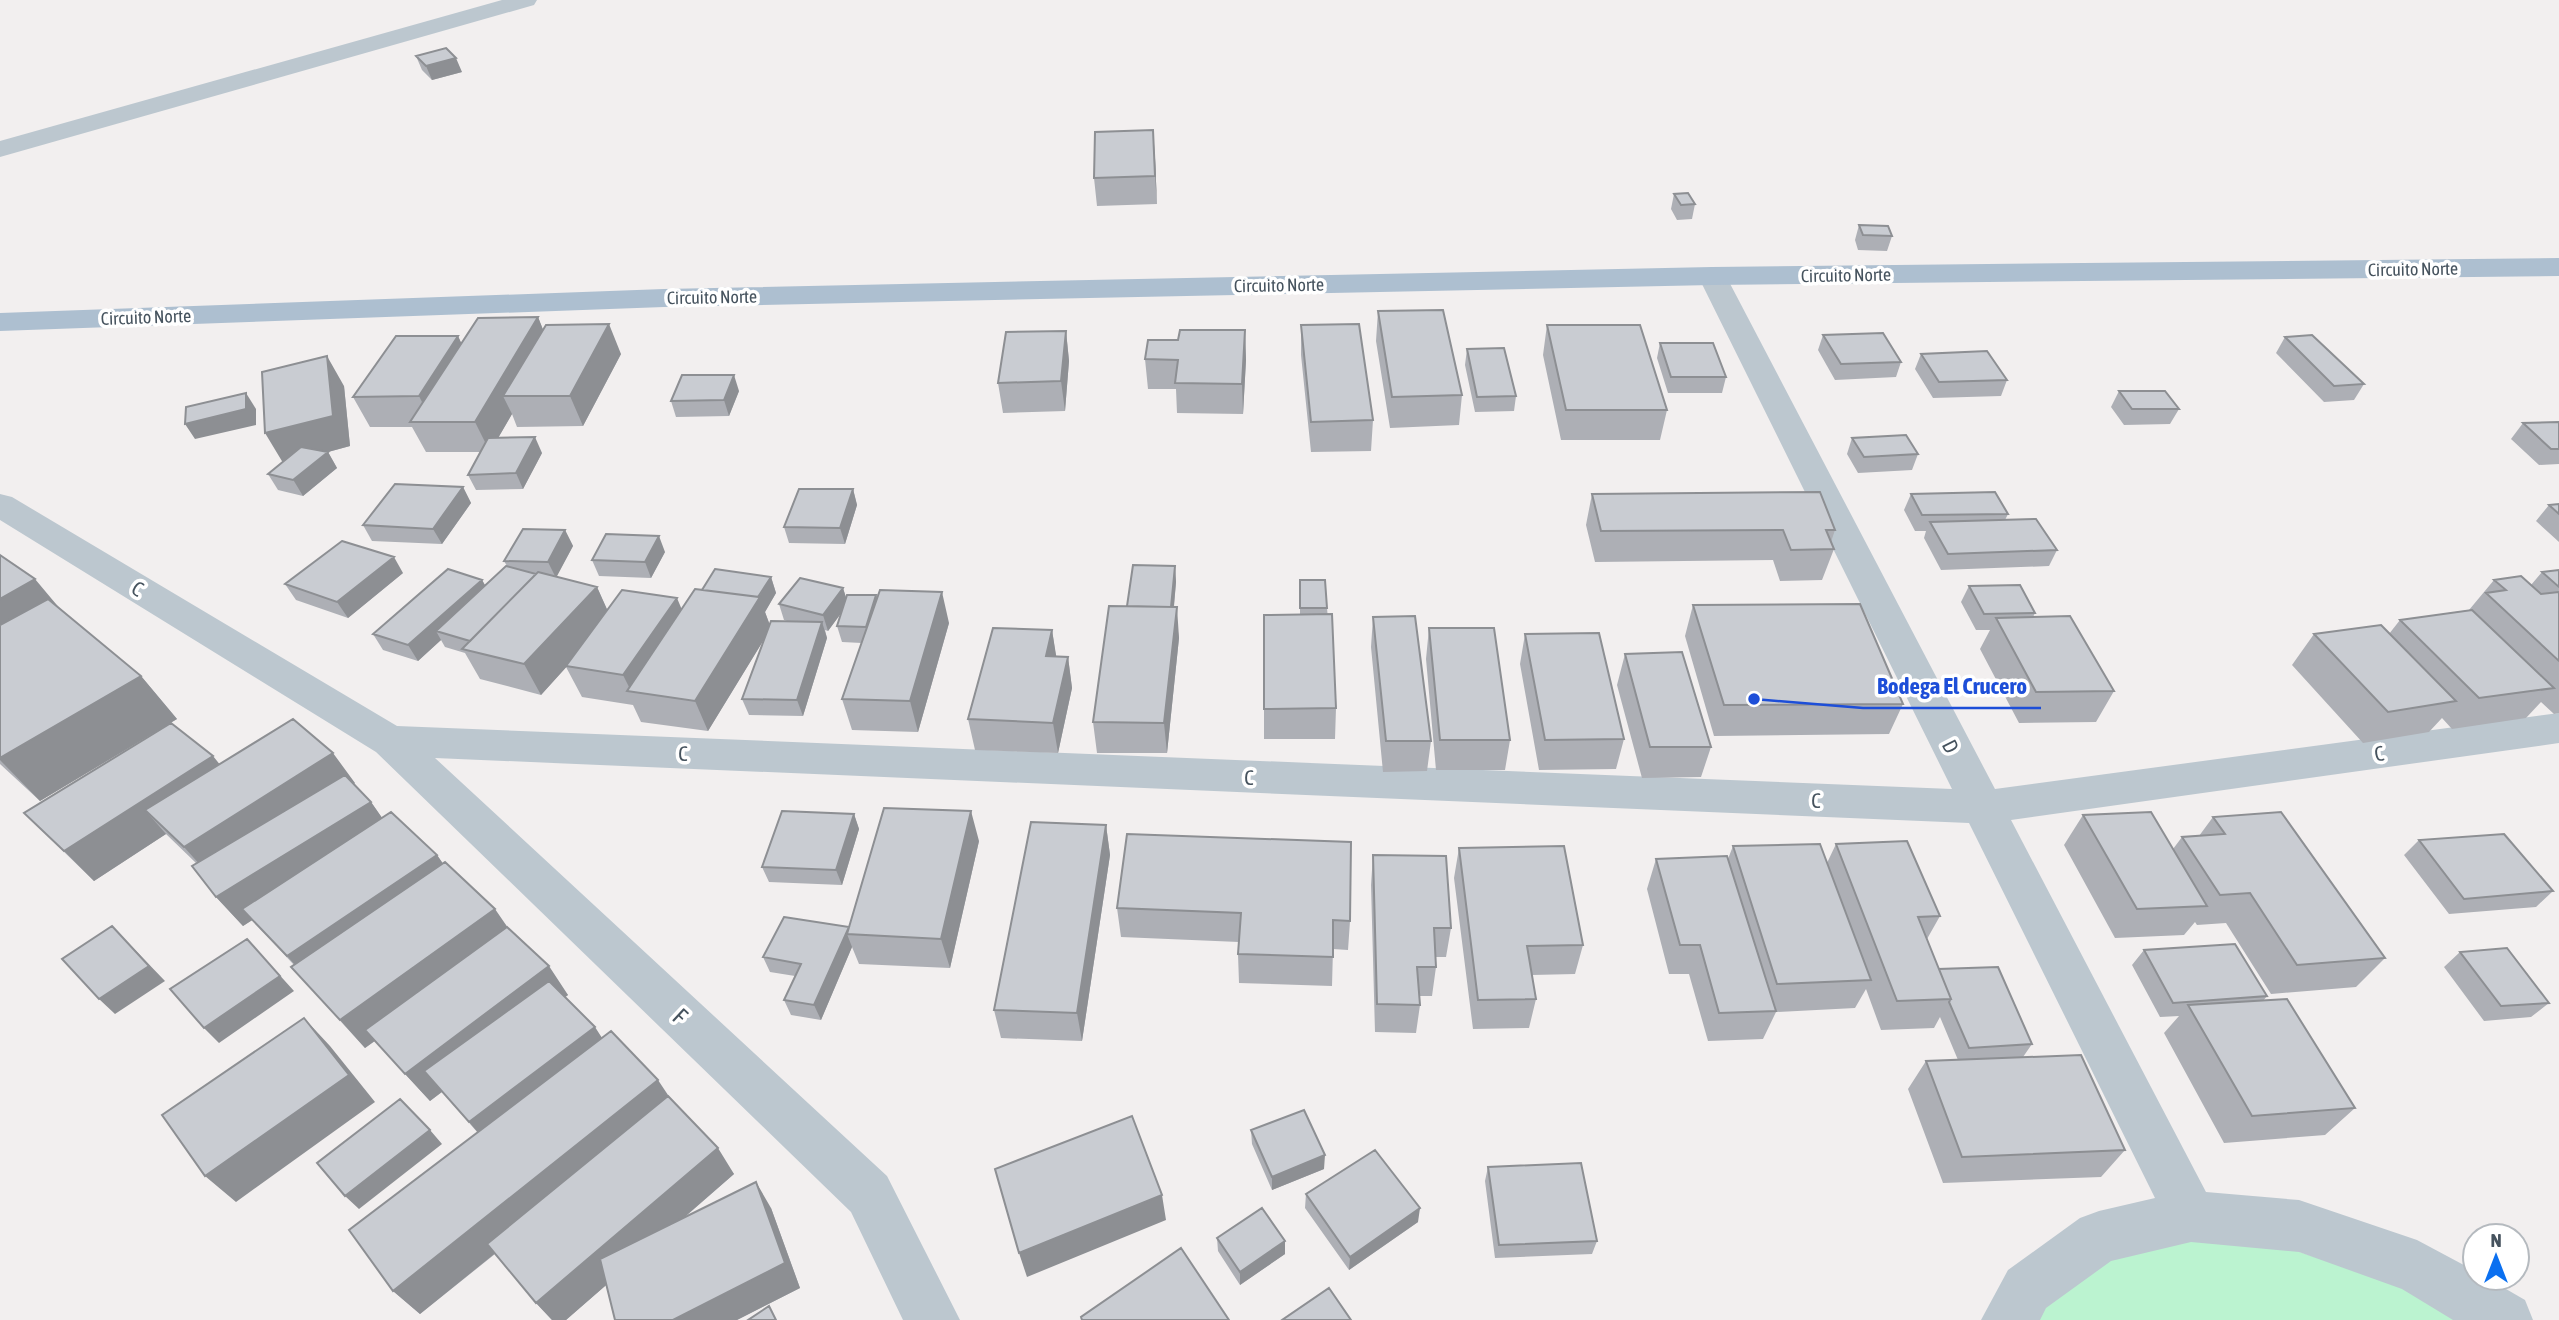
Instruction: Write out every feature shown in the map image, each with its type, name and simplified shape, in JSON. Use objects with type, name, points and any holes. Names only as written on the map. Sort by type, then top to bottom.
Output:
[{"type":"main road","name":"Circuito Norte","points":[[0,322],[664,298],[1712,276],[2559,267]]},
{"type":"street","points":[[0,131],[520,0]]},
{"type":"street","points":[[0,149],[526,0]]},
{"type":"street","name":"D","points":[[1712,276],[2191,1216]]},
{"type":"street","name":"C","points":[[0,505],[390,741],[1982,807],[2559,728]]},
{"type":"street","name":"F","points":[[390,741],[869,1194],[932,1320]]},
{"type":"street","points":[[2009,1320],[2027,1289],[2099,1237],[2191,1216],[2299,1226],[2417,1267],[2505,1320]]},
{"type":"green space","points":[[2191,1216],[2505,1320],[2009,1320],[2027,1289]]},
{"type":"building","points":[[446,48],[456,58],[426,66],[416,56]]},
{"type":"building","points":[[1153,130],[1155,176],[1094,178],[1095,132]]},
{"type":"building","points":[[1688,193],[1695,204],[1681,205],[1674,194]]},
{"type":"building","points":[[1859,225],[1888,226],[1892,236],[1863,235]]},
{"type":"building","points":[[1443,310],[1462,395],[1392,397],[1378,311]]},
{"type":"building","points":[[538,317],[475,422],[410,422],[478,318]]},
{"type":"building","points":[[609,324],[570,396],[503,396],[546,325]]},
{"type":"building","points":[[1359,324],[1373,420],[1311,422],[1301,325]]},
{"type":"building","points":[[1547,325],[1640,325],[1667,410],[1566,410]]},
{"type":"building","points":[[1180,330],[1245,330],[1242,384],[1175,383],[1178,360],[1145,359],[1148,340],[1178,340]]},
{"type":"building","points":[[1066,331],[1061,381],[998,383],[1006,332]]},
{"type":"building","points":[[1883,333],[1901,362],[1841,364],[1823,335]]},
{"type":"building","points":[[2312,335],[2364,384],[2334,386],[2285,337]]},
{"type":"building","points":[[396,336],[458,336],[419,396],[353,397]]},
{"type":"building","points":[[1660,343],[1713,343],[1726,377],[1671,377]]},
{"type":"building","points":[[1504,348],[1516,396],[1477,397],[1467,349]]},
{"type":"building","points":[[1987,351],[2007,380],[1939,382],[1921,354]]},
{"type":"building","points":[[327,356],[333,416],[265,433],[262,372]]},
{"type":"building","points":[[682,375],[734,375],[724,400],[671,401]]},
{"type":"building","points":[[2119,391],[2165,391],[2179,409],[2132,409]]},
{"type":"building","points":[[246,393],[246,409],[185,424],[186,407]]},
{"type":"building","points":[[2559,422],[2559,449],[2551,449],[2523,423]]},
{"type":"building","points":[[1906,435],[1918,454],[1864,457],[1852,438]]},
{"type":"building","points":[[535,437],[516,473],[468,475],[488,438]]},
{"type":"building","points":[[301,447],[328,452],[293,480],[268,474]]},
{"type":"building","points":[[395,484],[463,487],[433,529],[363,525]]},
{"type":"building","points":[[799,489],[853,489],[840,528],[784,527]]},
{"type":"building","points":[[1820,492],[1835,530],[1826,530],[1834,549],[1791,550],[1783,530],[1601,531],[1592,494]]},
{"type":"building","points":[[1995,492],[2008,514],[1922,515],[1911,494]]},
{"type":"building","points":[[2559,504],[2559,514],[2549,505]]},
{"type":"building","points":[[2036,519],[2057,550],[1948,554],[1930,522]]},
{"type":"building","points":[[523,529],[565,530],[548,562],[504,561]]},
{"type":"building","points":[[606,534],[659,536],[645,562],[592,560]]},
{"type":"building","points":[[342,541],[394,557],[337,602],[285,584]]},
{"type":"building","points":[[0,555],[35,579],[0,599]]},
{"type":"building","points":[[1133,565],[1175,566],[1171,607],[1127,606]]},
{"type":"building","points":[[506,566],[536,574],[470,641],[436,631]]},
{"type":"building","points":[[448,569],[482,580],[408,645],[373,634]]},
{"type":"building","points":[[715,569],[771,577],[758,597],[702,590]]},
{"type":"building","points":[[2559,570],[2559,587],[2542,572]]},
{"type":"building","points":[[538,572],[597,587],[524,664],[462,649]]},
{"type":"building","points":[[2521,576],[2541,594],[2559,592],[2559,661],[2486,593],[2506,590],[2494,580]]},
{"type":"building","points":[[800,578],[843,588],[823,615],[779,604]]},
{"type":"building","points":[[1300,580],[1325,580],[1327,608],[1300,608]]},
{"type":"building","points":[[2020,585],[2035,613],[1984,614],[1969,586]]},
{"type":"building","points":[[695,589],[760,597],[695,701],[627,691]]},
{"type":"building","points":[[622,590],[677,598],[623,675],[566,666]]},
{"type":"building","points":[[880,590],[942,592],[910,701],[842,699]]},
{"type":"building","points":[[847,595],[876,595],[866,627],[837,626]]},
{"type":"building","points":[[48,599],[141,676],[0,758],[0,625]]},
{"type":"building","points":[[1860,604],[1903,704],[1724,705],[1693,605]]},
{"type":"building","points":[[1109,606],[1177,607],[1164,723],[1093,722]]},
{"type":"building","points":[[2472,610],[2554,688],[2479,698],[2400,620]]},
{"type":"building","points":[[1332,614],[1336,708],[1264,709],[1264,615]]},
{"type":"building","points":[[1415,616],[1431,741],[1386,741],[1373,617]]},
{"type":"building","points":[[2070,616],[2114,691],[2036,692],[1996,618]]},
{"type":"building","points":[[771,621],[822,622],[797,700],[742,699]]},
{"type":"building","points":[[2381,625],[2456,701],[2388,712],[2314,634]]},
{"type":"building","points":[[993,628],[1052,630],[1046,656],[1068,657],[1053,723],[968,719]]},
{"type":"building","points":[[1429,628],[1494,628],[1510,740],[1440,740]]},
{"type":"building","points":[[1599,633],[1624,739],[1545,740],[1525,634]]},
{"type":"building","points":[[1682,652],[1711,747],[1650,747],[1625,654]]},
{"type":"building","points":[[293,719],[333,753],[184,847],[145,810]]},
{"type":"building","points":[[171,723],[213,756],[64,851],[24,813]]},
{"type":"building","points":[[345,775],[371,802],[216,897],[192,866]]},
{"type":"building","points":[[884,808],[971,811],[941,939],[847,934]]},
{"type":"building","points":[[782,811],[854,814],[836,870],[762,867]]},
{"type":"building","points":[[391,812],[437,855],[287,956],[242,909]]},
{"type":"building","points":[[2151,812],[2207,906],[2137,909],[2083,815]]},
{"type":"building","points":[[2281,812],[2385,958],[2297,965],[2250,893],[2220,895],[2182,837],[2225,834],[2213,817]]},
{"type":"building","points":[[1031,822],[1106,825],[1077,1013],[994,1010]]},
{"type":"building","points":[[1127,834],[1351,842],[1350,921],[1333,920],[1333,957],[1238,954],[1241,913],[1117,908]]},
{"type":"building","points":[[2504,834],[2553,891],[2464,899],[2419,840]]},
{"type":"building","points":[[1907,841],[1940,916],[1918,917],[1951,999],[1897,1001],[1836,844]]},
{"type":"building","points":[[1820,844],[1871,980],[1777,984],[1733,846]]},
{"type":"building","points":[[1564,846],[1583,945],[1527,946],[1536,999],[1478,1000],[1459,848]]},
{"type":"building","points":[[1373,855],[1446,856],[1451,928],[1434,928],[1436,967],[1417,967],[1420,1005],[1377,1004]]},
{"type":"building","points":[[1727,856],[1776,1011],[1719,1013],[1700,945],[1680,945],[1656,859]]},
{"type":"building","points":[[445,862],[495,909],[340,1020],[291,967]]},
{"type":"building","points":[[784,917],[849,927],[814,1005],[784,1000],[801,964],[763,957]]},
{"type":"building","points":[[112,926],[149,966],[99,999],[62,959]]},
{"type":"building","points":[[507,927],[549,966],[405,1074],[365,1030]]},
{"type":"building","points":[[247,939],[280,976],[204,1028],[170,989]]},
{"type":"building","points":[[2235,944],[2267,996],[2173,1003],[2144,950]]},
{"type":"building","points":[[2507,948],[2549,1003],[2501,1006],[2460,952]]},
{"type":"building","points":[[1998,967],[2032,1044],[1969,1048],[1949,1002],[1951,999],[1939,969]]},
{"type":"building","points":[[549,981],[595,1027],[469,1122],[424,1071]]},
{"type":"building","points":[[2287,999],[2355,1108],[2252,1116],[2188,1005]]},
{"type":"building","points":[[304,1018],[349,1075],[205,1176],[162,1115]]},
{"type":"building","points":[[611,1031],[658,1080],[393,1291],[349,1230]]},
{"type":"building","points":[[2081,1055],[2125,1150],[1962,1157],[1926,1061]]},
{"type":"building","points":[[668,1096],[718,1148],[536,1303],[487,1244]]},
{"type":"building","points":[[400,1099],[430,1130],[345,1196],[317,1163]]},
{"type":"building","points":[[1304,1110],[1325,1155],[1272,1177],[1251,1130]]},
{"type":"building","points":[[1132,1116],[1162,1195],[1019,1253],[995,1169]]},
{"type":"building","points":[[1375,1150],[1420,1208],[1350,1257],[1306,1194]]},
{"type":"building","points":[[1581,1163],[1597,1241],[1499,1245],[1488,1167]]},
{"type":"building","points":[[756,1182],[785,1263],[673,1320],[615,1320],[600,1259]]},
{"type":"building","points":[[1262,1208],[1285,1241],[1240,1272],[1217,1238]]},
{"type":"building","points":[[1181,1248],[1229,1320],[1082,1320],[1081,1317]]},
{"type":"building","points":[[1329,1288],[1351,1320],[1282,1320]]},
{"type":"building","points":[[769,1306],[776,1320],[748,1320]]},
{"type":"place","name":"Bodega El Crucero","points":[[1754,699]]}]
